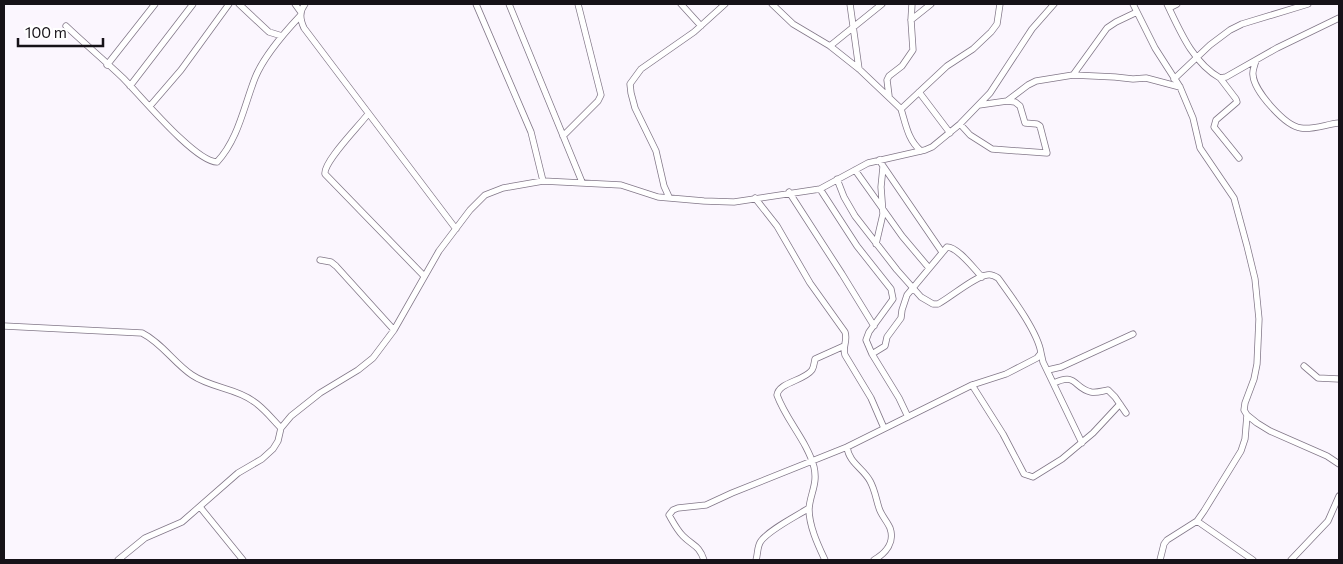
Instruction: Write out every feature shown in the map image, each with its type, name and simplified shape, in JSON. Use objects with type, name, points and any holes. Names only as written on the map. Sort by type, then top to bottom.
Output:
[{"type":"street","points":[[108,64],[155,4]]},
{"type":"street","points":[[130,86],[193,4]]},
{"type":"street","points":[[150,106],[180,70],[229,4]]},
{"type":"street","points":[[239,4],[269,32],[282,36]]},
{"type":"street","points":[[295,4],[304,28],[456,229]]},
{"type":"street","points":[[66,26],[108,64],[191,148],[205,159],[216,162],[232,140],[256,76],[305,4]]},
{"type":"street","points":[[476,4],[531,132],[543,181]]},
{"type":"street","points":[[509,4],[582,182]]},
{"type":"street","points":[[563,136],[598,101],[601,95],[578,4]]},
{"type":"street","points":[[681,4],[701,26]]},
{"type":"street","points":[[669,197],[664,186],[656,151],[636,108],[630,84],[640,69],[701,26],[725,4]]},
{"type":"street","points":[[772,4],[793,24],[830,46],[889,96],[901,109],[910,139],[921,150]]},
{"type":"street","points":[[850,4],[859,69]]},
{"type":"street","points":[[830,46],[882,4]]},
{"type":"street","points":[[889,96],[887,80],[906,62],[913,50],[912,4]]},
{"type":"street","points":[[911,20],[931,4]]},
{"type":"street","points":[[901,109],[947,66],[972,49],[991,32],[997,24],[1000,4]]},
{"type":"street","points":[[118,560],[145,538],[182,522],[238,473],[262,460],[278,441],[281,428],[304,405],[373,358],[394,330],[439,251],[485,195],[504,188],[543,181],[621,185],[651,195],[720,202],[820,189],[868,162],[932,147],[950,133],[990,93],[1047,6],[1054,4]]},
{"type":"street","points":[[1133,4],[1155,48],[1180,87],[1193,118],[1200,148],[1234,198],[1255,279],[1259,319],[1258,364],[1245,403],[1245,439],[1241,451],[1197,521],[1167,540],[1160,558],[1166,560]]},
{"type":"street","points":[[1177,4],[1168,6],[1187,43],[1197,58],[1220,78],[1236,99],[1237,102],[1216,120],[1214,127],[1238,158]]},
{"type":"street","points":[[1174,79],[1210,44],[1230,30],[1242,24],[1305,4]]},
{"type":"street","points":[[1072,75],[1107,28],[1137,12]]},
{"type":"street","points":[[1220,78],[1226,77],[1277,48],[1316,30],[1330,20],[1339,18]]},
{"type":"street","points":[[1256,60],[1252,75],[1261,94],[1269,104],[1290,122],[1298,128],[1339,123]]},
{"type":"street","points":[[1007,101],[1036,81],[1072,75],[1115,77],[1133,80],[1146,78],[1180,87]]},
{"type":"street","points":[[919,92],[950,133]]},
{"type":"street","points":[[960,124],[970,135],[992,149],[1047,153],[1040,126],[1024,123],[1020,106],[1015,102],[1007,101],[979,105]]},
{"type":"street","points":[[368,114],[331,157],[325,167],[325,174],[424,276]]},
{"type":"street","points":[[879,160],[942,252]]},
{"type":"street","points":[[876,244],[883,209],[880,187],[883,167]]},
{"type":"street","points":[[855,170],[902,236],[929,268]]},
{"type":"street","points":[[837,179],[850,207],[876,244],[913,289],[928,302],[938,304],[982,277],[990,275],[998,278],[1030,327],[1038,343],[1043,362],[1082,444]]},
{"type":"street","points":[[820,189],[857,246],[891,289],[893,299],[866,340],[908,417]]},
{"type":"street","points":[[788,192],[874,326]]},
{"type":"street","points":[[755,198],[777,226],[810,283],[845,332],[844,355],[871,398],[884,428]]},
{"type":"street","points":[[872,354],[885,346],[887,337],[901,318],[904,302],[947,247],[956,250],[982,277]]},
{"type":"street","points":[[320,260],[331,262],[336,266],[394,330]]},
{"type":"street","points":[[4,326],[142,333],[155,341],[194,376],[205,383],[253,400],[281,428]]},
{"type":"street","points":[[1048,370],[1061,367],[1132,334]]},
{"type":"street","points":[[825,560],[812,526],[809,508],[815,488],[812,461],[777,395],[778,391],[811,372],[815,359],[844,346]]},
{"type":"street","points":[[704,560],[698,546],[682,535],[672,522],[669,515],[670,512],[684,507],[706,505],[846,447],[972,385],[1006,374],[1037,358],[1041,353]]},
{"type":"street","points":[[1304,366],[1318,378],[1339,380]]},
{"type":"street","points":[[1054,383],[1062,379],[1071,379],[1086,390],[1096,392],[1108,390],[1126,413]]},
{"type":"street","points":[[972,385],[1003,434],[1024,474],[1028,477],[1042,473],[1082,444],[1120,404]]},
{"type":"street","points":[[1246,415],[1270,432],[1327,456],[1339,464]]},
{"type":"street","points":[[846,447],[850,458],[870,481],[879,510],[890,527],[890,544],[874,560]]},
{"type":"street","points":[[1291,560],[1328,521],[1339,496]]},
{"type":"street","points":[[200,507],[243,560]]},
{"type":"street","points":[[756,560],[763,538],[809,508]]},
{"type":"street","points":[[1197,521],[1253,560]]}]
